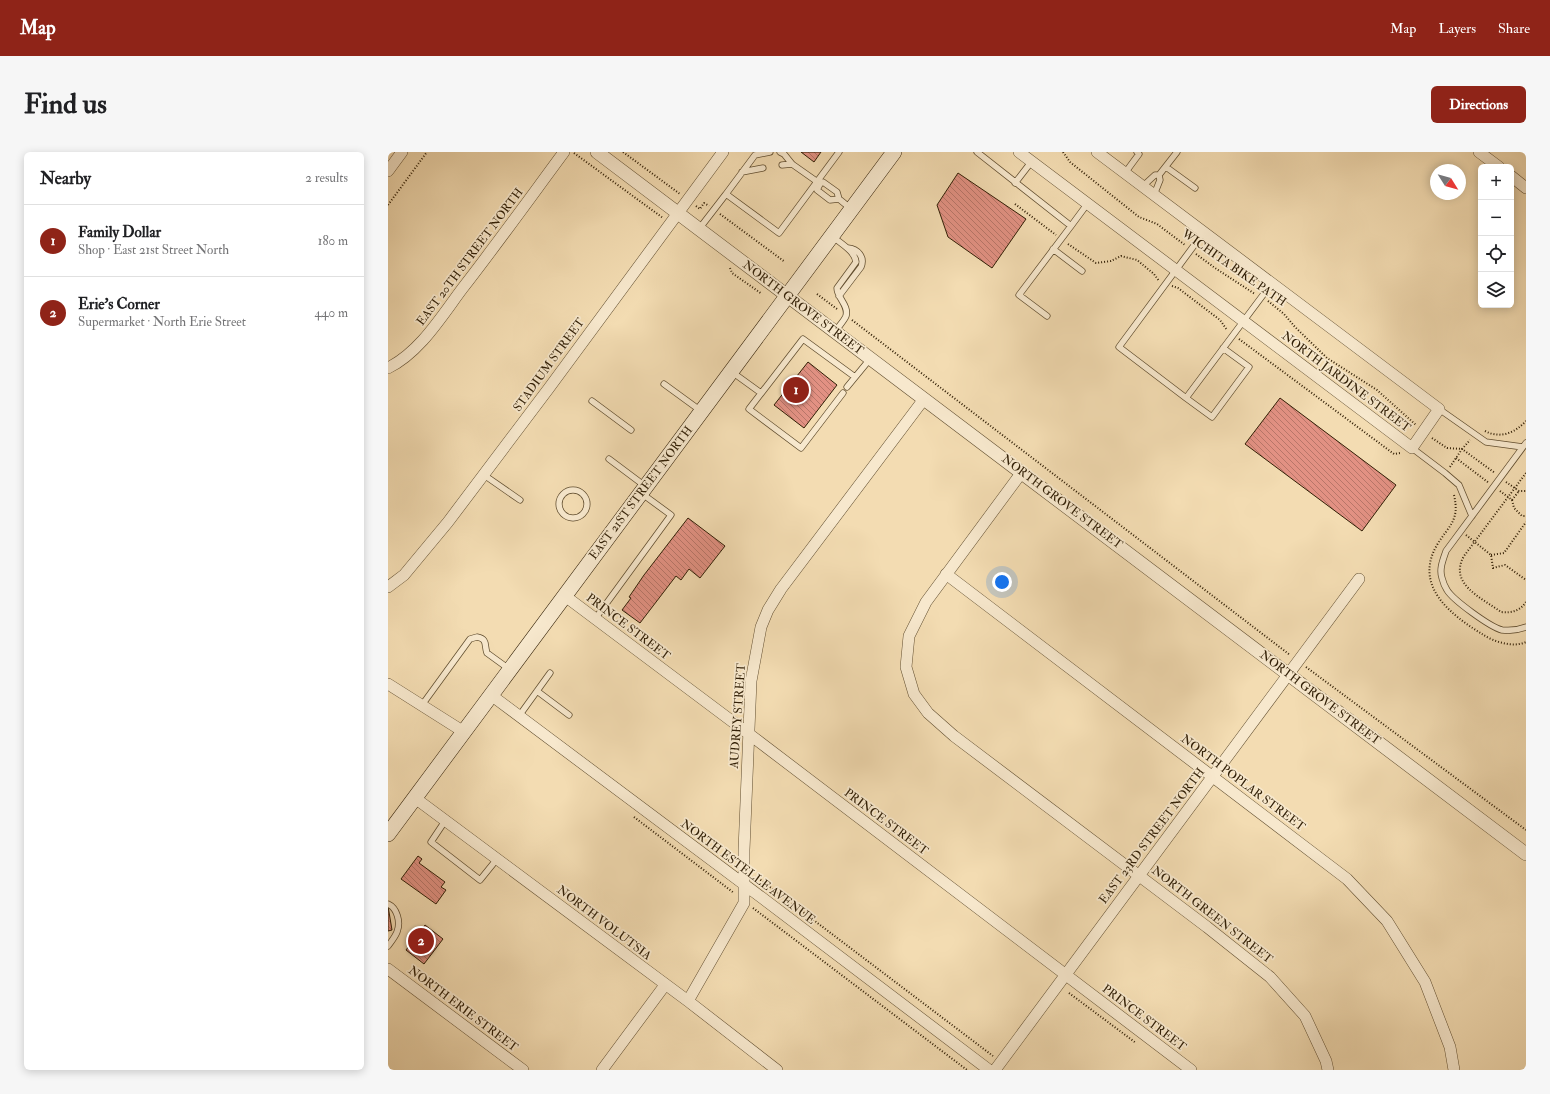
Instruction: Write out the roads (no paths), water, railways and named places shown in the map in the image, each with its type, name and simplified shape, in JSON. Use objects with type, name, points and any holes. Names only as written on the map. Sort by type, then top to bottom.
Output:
[{"type":"main road","name":"EAST 21ST STREET NORTH","points":[[388,834],[894,152]]},
{"type":"street","points":[[388,171],[402,152]]},
{"type":"street","name":"EAST 20TH STREET NORTH","points":[[388,368],[399,362],[425,338],[482,264],[564,152]]},
{"type":"street","name":"NORTH GROVE STREET","points":[[597,152],[1526,854]]},
{"type":"street","name":"STADIUM STREET","points":[[388,587],[404,575],[448,522],[723,152]]},
{"type":"street","name":"NORTH JARDINE STREET","points":[[1019,152],[1412,448],[1439,409]]},
{"type":"street","points":[[1097,152],[1439,409]]},
{"type":"street","points":[[1479,152],[1495,164]]},
{"type":"street","points":[[1514,178],[1526,188]]},
{"type":"street","name":"AUDREY STREET","points":[[688,1001],[744,903],[744,850],[751,681],[761,627],[768,610],[781,589],[924,399]]},
{"type":"street","name":"NORTH GREEN STREET","points":[[1022,472],[926,602],[909,636],[906,667],[914,694],[928,713],[954,736],[1139,875],[1270,977],[1305,1016],[1326,1061],[1328,1070]]},
{"type":"street","name":"NORTH POPLAR STREET","points":[[946,574],[1347,879],[1387,920],[1425,982],[1450,1047],[1454,1070]]},
{"type":"street","name":"EAST 23RD STREET NORTH","points":[[998,1066],[1359,579]]},
{"type":"street","name":"PRINCE STREET","points":[[565,596],[1191,1070]]},
{"type":"street","points":[[388,684],[464,732]]},
{"type":"street","name":"NORTH ESTELLE AVENUE","points":[[491,695],[989,1070]]},
{"type":"street","name":"NORTH VOLUTSIA","points":[[415,798],[688,1001],[777,1070]]},
{"type":"street","name":"NORTH ERIE STREET","points":[[388,969],[523,1070]]},
{"type":"street","points":[[602,1070],[665,984]]},
{"type":"lane","points":[[699,230],[755,155],[770,152]]},
{"type":"lane","points":[[780,152],[792,164],[818,183],[823,182],[837,192],[839,199],[852,209]]},
{"type":"lane","points":[[726,194],[779,233],[818,183],[839,152]]},
{"type":"lane","points":[[977,152],[1071,226]]},
{"type":"lane","points":[[1125,173],[1139,154],[1137,152]]},
{"type":"lane","points":[[1154,195],[1160,180],[1160,175],[1177,152]]},
{"type":"lane","points":[[1016,183],[1032,162]]},
{"type":"lane","points":[[782,166],[792,164]]},
{"type":"lane","points":[[1166,167],[1195,188]]},
{"type":"lane","points":[[742,172],[763,168]]},
{"type":"lane","points":[[1143,186],[1155,175],[1160,175]]},
{"type":"lane","points":[[818,183],[817,190],[830,200],[839,199]]},
{"type":"lane","points":[[1048,316],[1019,294],[1088,203]]},
{"type":"lane","points":[[1204,232],[1119,347],[1212,417],[1249,368],[1223,348]]},
{"type":"lane","points":[[832,236],[848,248],[856,258],[856,262],[837,288],[837,292],[846,308],[846,316],[835,332]]},
{"type":"lane","points":[[1053,249],[1082,271]]},
{"type":"lane","points":[[1186,398],[1272,283]]},
{"type":"lane","points":[[843,393],[801,448],[749,409],[803,338],[855,377]]},
{"type":"lane","points":[[847,387],[870,358]]},
{"type":"lane","points":[[731,371],[761,393]]},
{"type":"lane","points":[[664,384],[701,411]]},
{"type":"lane","points":[[592,401],[631,430]]},
{"type":"lane","points":[[1439,409],[1486,442],[1524,445]]},
{"type":"lane","points":[[1524,445],[1446,551],[1441,566],[1442,577],[1447,590],[1456,599],[1496,628],[1502,630],[1515,630],[1526,627]]},
{"type":"lane","points":[[1412,448],[1446,473],[1459,485],[1472,516]]},
{"type":"lane","points":[[595,619],[671,515],[609,459]]},
{"type":"lane","points":[[484,475],[520,500]]},
{"type":"lane","points":[[568,491],[577,491],[583,494],[587,500],[584,513],[576,518],[564,514],[559,506],[561,497],[568,491]]},
{"type":"lane","points":[[422,705],[470,639],[477,637],[484,640],[486,643],[487,653],[510,670]]},
{"type":"lane","points":[[519,716],[550,673]]},
{"type":"lane","points":[[537,691],[569,715]]},
{"type":"lane","points":[[445,820],[431,842],[480,880],[497,859]]},
{"type":"lane","points":[[388,904],[395,909],[398,921],[397,932],[389,943]]},
{"type":"place","name":"Family Dollar","points":[[796,390]]},
{"type":"place","name":"Erie's Corner","points":[[421,941]]}]
